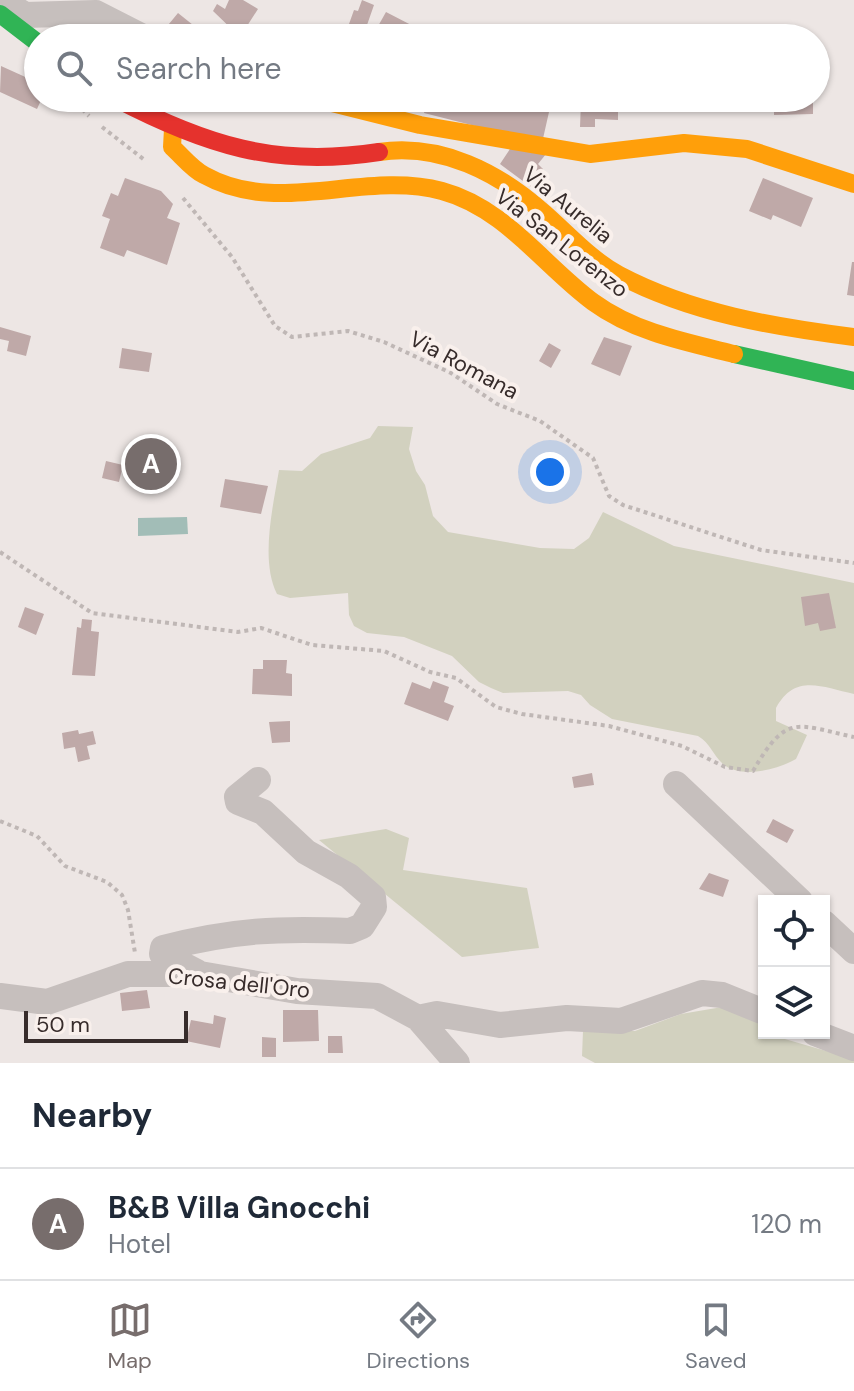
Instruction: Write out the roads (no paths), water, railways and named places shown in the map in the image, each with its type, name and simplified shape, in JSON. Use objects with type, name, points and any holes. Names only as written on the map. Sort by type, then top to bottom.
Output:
[{"type":"main road","points":[[0,14],[24,32]]},
{"type":"main road","name":"Via Aurelia","points":[[141,112],[173,129],[249,155],[327,159],[420,138],[435,152],[495,177],[537,207],[590,256],[635,285],[685,304],[854,337]]},
{"type":"main road","points":[[350,112],[420,138],[590,154],[684,143],[747,149],[854,184]]},
{"type":"main road","name":"Via San Lorenzo","points":[[173,129],[172,147],[189,168],[225,187],[267,194],[396,188],[440,191],[475,204],[515,231],[582,293],[615,317],[714,350],[854,381]]},
{"type":"street","points":[[1,0],[25,15],[96,13],[118,24]]},
{"type":"street","points":[[200,974],[162,954],[163,948],[211,936],[267,928],[350,931],[362,926],[374,907],[373,897],[349,876],[306,852],[263,812],[238,802],[237,797],[258,780]]},
{"type":"street","points":[[676,784],[794,895]]},
{"type":"street","points":[[830,929],[854,951]]},
{"type":"street","name":"Crosa dell'Oro","points":[[0,996],[47,1002],[136,974],[200,974],[297,991],[377,996],[418,1018],[457,1063]]},
{"type":"street","points":[[418,1018],[437,1014],[500,1025],[567,1018],[621,1021],[702,993],[722,995],[758,1010]]},
{"type":"street","points":[[830,1039],[854,1048]]},
{"type":"water","points":[[187,517],[188,534],[138,536],[138,518]]},
{"type":"place","name":"B&B Villa Gnocchi","points":[[151,464]]}]
